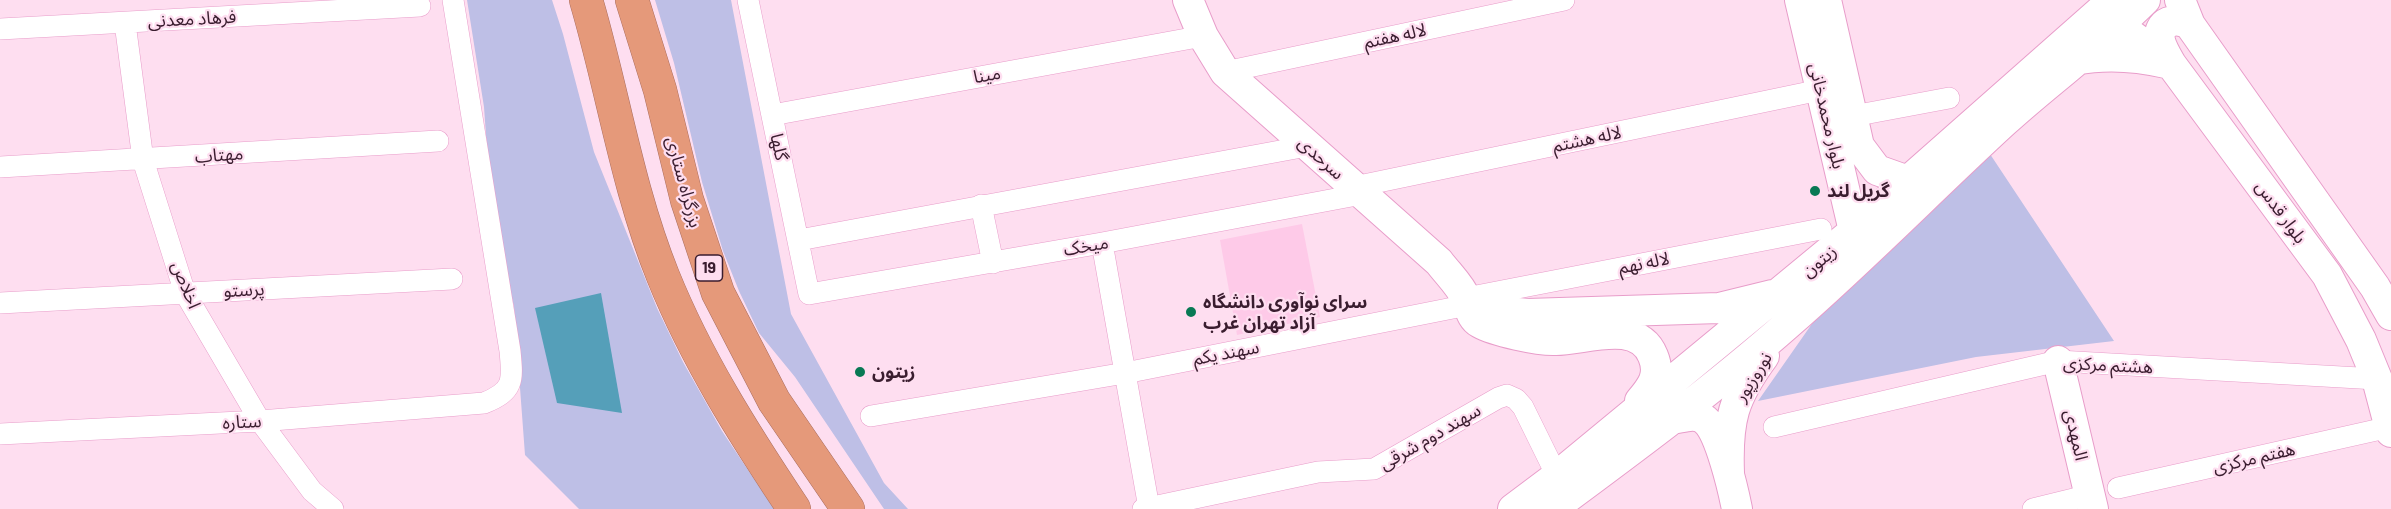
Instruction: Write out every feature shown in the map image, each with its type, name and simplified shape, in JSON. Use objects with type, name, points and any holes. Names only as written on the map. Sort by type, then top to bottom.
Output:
[{"type":"highway","points":[[586,0],[641,212],[663,275],[696,350],[737,424],[794,509]]},
{"type":"highway","name":"بزرگراه ستاری","points":[[632,0],[660,90],[687,201],[718,293],[774,401],[848,509]]},
{"type":"main road","name":"سرحدی","points":[[1188,0],[1203,36],[1225,72],[1439,262],[1479,323],[1506,332],[1554,340],[1620,333],[1643,342],[1654,357],[1656,375],[1652,387],[1630,414]]},
{"type":"main road","name":"بلوار محمدخانی","points":[[1800,0],[1820,90],[1877,170],[1908,181]]},
{"type":"main road","name":"بلوار محمدخانی","points":[[1826,0],[1847,130],[1854,231]]},
{"type":"main road","name":"زیتون","points":[[1513,509],[1557,476],[1630,414],[1781,293],[1908,181],[2112,11],[2145,0]]},
{"type":"main road","name":"زیتون","points":[[1552,509],[1674,419],[1789,323],[2003,123],[2075,60],[2112,11]]},
{"type":"main road","name":"بلوار قدس","points":[[2112,11],[2171,64],[2327,275],[2361,340],[2378,379],[2390,429]]},
{"type":"main road","name":"بلوار قدس","points":[[2185,12],[2375,287],[2391,315]]},
{"type":"main road","points":[[2171,64],[2161,42],[2162,29],[2168,22],[2174,19],[2180,20],[2185,12]]},
{"type":"main road","points":[[2075,60],[2101,56],[2141,58],[2171,64]]},
{"type":"main road","points":[[1467,302],[1503,313],[1528,314],[1719,308],[1781,293]]},
{"type":"main road","name":"نوروزپور","points":[[1729,473],[1728,436],[1734,409],[1746,381],[1789,323]]},
{"type":"main road","name":"المهدی","points":[[2058,361],[2101,497]]},
{"type":"main road","name":"نوروزپور","points":[[1674,419],[1692,415],[1706,420],[1729,473],[1737,509]]},
{"type":"street","name":"ستاره","points":[[0,434],[260,421],[484,403],[502,396],[510,384],[512,370],[453,0]]},
{"type":"street","name":"گلها","points":[[748,0],[809,294]]},
{"type":"street","name":"لاله هفتم","points":[[1225,72],[1564,0]]},
{"type":"street","name":"فرهاد معدنی","points":[[0,29],[420,6]]},
{"type":"street","name":"اخلاص","points":[[125,23],[143,160],[185,293],[260,421],[312,491],[333,509]]},
{"type":"street","name":"مینا","points":[[772,115],[1203,36]]},
{"type":"street","name":"لاله هشتم","points":[[1358,190],[1820,90]]},
{"type":"street","points":[[1847,130],[1949,98]]},
{"type":"street","name":"مهتاب","points":[[0,167],[438,141]]},
{"type":"street","points":[[799,240],[1307,146]]},
{"type":"street","name":"میخک","points":[[809,294],[1102,243],[1358,190]]},
{"type":"street","points":[[981,205],[993,263]]},
{"type":"street","name":"لاله نهم","points":[[1467,302],[1821,229]]},
{"type":"street","points":[[1102,243],[1146,508]]},
{"type":"street","name":"پرستو","points":[[0,303],[452,279]]},
{"type":"street","name":"سهند يكم","points":[[871,416],[1125,373],[1467,302]]},
{"type":"street","name":"هشتم مرکزی","points":[[1774,427],[2058,361],[2378,379]]},
{"type":"street","name":"سهند دوم شرقی","points":[[1146,508],[1318,472],[1374,470],[1498,398],[1507,395],[1516,399],[1522,407],[1557,476]]},
{"type":"street","name":"هفتم مرکزی","points":[[2033,509],[2101,497],[2390,429]]},
{"type":"shaded area","points":[[467,0],[552,0],[594,152],[657,308],[683,362],[722,431],[774,509],[579,509],[525,455],[514,307],[491,206],[484,107]]},
{"type":"shaded area","points":[[655,0],[731,0],[791,314],[884,483],[908,509],[884,509],[795,377],[759,333],[723,251],[702,182],[674,63]]},
{"type":"shaded area","points":[[1990,154],[2114,341],[1976,357],[1758,401],[1816,318]]},
{"type":"shaded area","points":[[1302,224],[1320,317],[1237,335],[1220,240]]},
{"type":"shaded area","points":[[601,293],[622,413],[557,403],[535,308]]},
{"type":"place","name":"گریل لند","points":[[1815,191]]},
{"type":"place","name":"سرای نوآوری دانشگاه آزاد تهران غرب","points":[[1191,312]]},
{"type":"place","name":"زیتون","points":[[860,372]]}]
